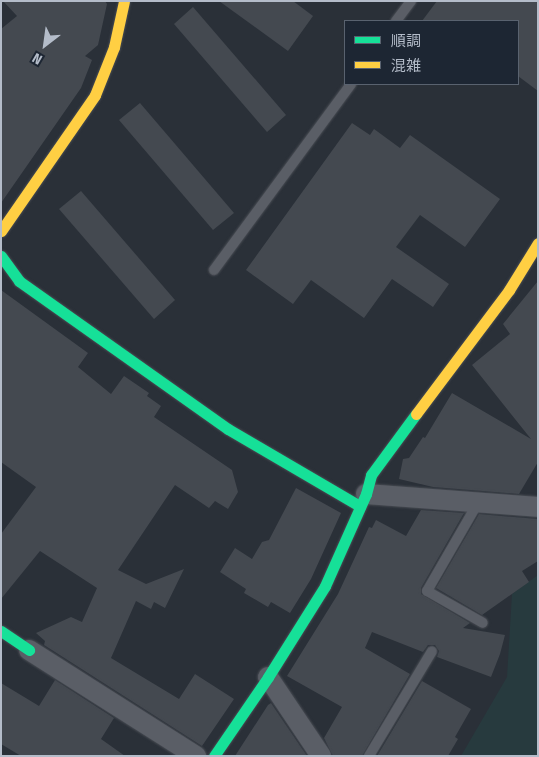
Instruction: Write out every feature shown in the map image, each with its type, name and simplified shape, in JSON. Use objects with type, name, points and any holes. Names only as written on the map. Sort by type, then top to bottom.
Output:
[{"type":"street","points":[[1,231],[95,96],[114,47],[124,1]]},
{"type":"street","points":[[214,756],[268,677],[325,586],[363,500],[371,474],[509,290],[538,244]]},
{"type":"street","points":[[1,256],[18,281],[228,429],[363,500],[479,501],[538,507]]},
{"type":"street","points":[[1,631],[196,756]]},
{"type":"street","points":[[268,677],[321,756]]},
{"type":"lane","points":[[397,20],[411,1]]},
{"type":"lane","points":[[214,270],[349,85]]},
{"type":"lane","points":[[479,501],[427,591],[483,623]]},
{"type":"lane","points":[[369,756],[432,651]]},
{"type":"green space","points":[[538,575],[538,756],[461,756],[507,677],[512,594]]},
{"type":"building","points":[[3,1],[105,1],[107,4],[98,45],[85,56],[92,60],[81,88],[1,203],[1,29],[17,16]]},
{"type":"building","points":[[219,1],[293,1],[313,16],[288,51]]},
{"type":"building","points":[[437,1],[538,1],[538,91],[519,77],[519,20],[423,20]]},
{"type":"building","points":[[193,7],[286,115],[267,132],[174,24]]},
{"type":"building","points":[[140,103],[234,213],[213,230],[119,120]]},
{"type":"building","points":[[352,123],[370,135],[374,129],[400,148],[410,135],[500,199],[465,247],[420,215],[396,247],[449,284],[433,307],[392,279],[364,318],[311,280],[293,304],[246,270]]},
{"type":"building","points":[[81,191],[175,300],[154,319],[59,209]]},
{"type":"building","points":[[538,281],[538,462],[519,494],[433,487],[399,479],[403,459],[409,458],[423,437],[425,438],[452,393],[531,439],[472,365],[510,334],[503,324]]},
{"type":"building","points":[[1,290],[88,353],[78,367],[111,394],[124,376],[149,393],[147,396],[161,406],[154,417],[232,470],[238,492],[228,509],[215,501],[209,508],[175,485],[118,570],[146,584],[184,569],[165,608],[154,602],[151,609],[136,601],[111,658],[179,699],[195,674],[234,699],[202,746],[44,645],[45,641],[36,633],[71,617],[82,622],[97,588],[40,551],[1,599],[1,534],[36,487],[1,462]]},
{"type":"building","points":[[296,488],[341,513],[311,579],[290,613],[271,602],[268,607],[244,593],[246,589],[220,572],[235,548],[252,559],[262,542],[269,540]]},
{"type":"building","points":[[421,510],[464,513],[421,588],[421,594],[470,623],[463,628],[505,635],[500,654],[491,677],[437,657],[439,651],[435,645],[428,645],[423,652],[372,632],[365,648],[410,674],[362,756],[333,756],[324,738],[342,707],[287,676],[338,594],[369,527],[372,528],[376,520],[406,536]]},
{"type":"building","points":[[479,514],[538,519],[538,561],[522,571],[529,582],[482,615],[436,588]]},
{"type":"building","points":[[55,680],[114,718],[101,739],[125,756],[21,756],[1,744],[1,683],[39,706]]},
{"type":"building","points":[[422,681],[471,709],[455,737],[458,739],[448,756],[377,756]]},
{"type":"building","points":[[271,703],[307,756],[235,756],[268,705]]},
{"type":"traffic: fast","points":[[1,256],[19,281],[228,429],[360,506]]},
{"type":"traffic: fast","points":[[214,756],[268,677],[325,586],[366,494],[371,475],[416,414]]},
{"type":"traffic: fast","points":[[1,631],[29,650]]},
{"type":"traffic: slow","points":[[1,231],[95,95],[114,47],[124,1]]},
{"type":"traffic: slow","points":[[416,414],[509,290],[538,243]]}]
